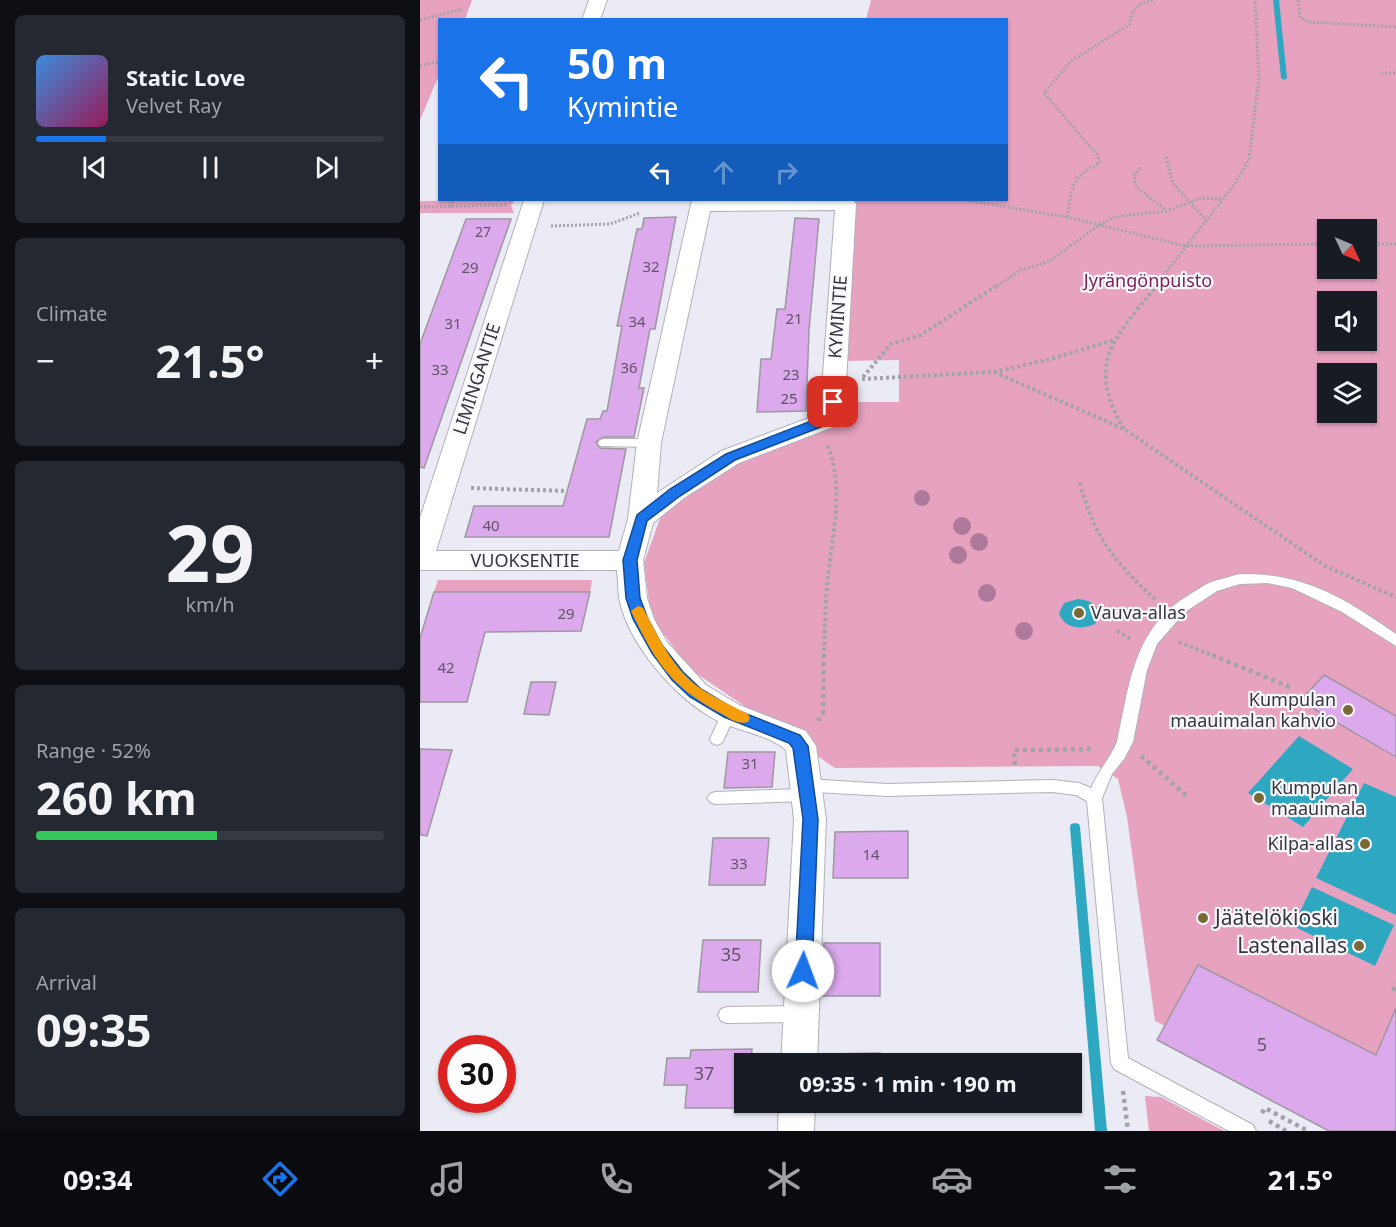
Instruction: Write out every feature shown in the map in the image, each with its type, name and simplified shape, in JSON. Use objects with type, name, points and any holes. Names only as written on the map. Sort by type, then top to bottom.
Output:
[{"type":"street","points":[[592,18],[598,0]]},
{"type":"street","name":"LIMINGANTIE","points":[[420,560],[533,202]]},
{"type":"street","points":[[701,202],[649,443],[641,519],[630,560],[633,598],[657,649],[723,726],[795,739],[801,746],[810,819],[799,1053]]},
{"type":"street","name":"KYMINTIE","points":[[701,202],[846,204],[829,413],[824,421],[814,426]]},
{"type":"street","points":[[641,519],[675,492],[730,457],[814,426]]},
{"type":"street","name":"VUOKSENTIE","points":[[420,560],[630,560]]},
{"type":"street","points":[[796,1131],[797,1113]]},
{"type":"lane","points":[[604,443],[649,443]]},
{"type":"lane","points":[[1247,1131],[1120,1064],[1094,798],[1106,771],[1122,749],[1147,649],[1172,615],[1206,591],[1224,583],[1244,579],[1272,579],[1319,592],[1396,641]]},
{"type":"lane","points":[[716,798],[808,790],[1052,786],[1079,789],[1094,798]]},
{"type":"lane","points":[[727,1015],[801,1014]]},
{"type":"path","points":[[1068,217],[1074,177],[1081,170],[1100,163],[1098,156],[1061,116],[1044,93],[1054,74],[1070,60],[1130,24],[1131,13],[1142,2],[1154,0]]},
{"type":"path","points":[[1125,429],[1105,397],[1104,364],[1114,340],[1222,199],[1248,160],[1258,78],[1255,0]]},
{"type":"path","points":[[1298,0],[1300,17],[1308,22],[1396,27]]},
{"type":"path","points":[[420,20],[463,9]]},
{"type":"path","points":[[420,65],[438,62]]},
{"type":"path","points":[[1381,72],[1396,73]]},
{"type":"path","points":[[1166,157],[1165,174],[1188,203],[1206,220]]},
{"type":"path","points":[[1141,168],[1134,176],[1136,187],[1167,211]]},
{"type":"path","points":[[862,379],[891,344],[921,335],[1021,270],[1050,261],[1099,225],[1115,217],[1167,211],[1201,198],[1222,199]]},
{"type":"path","points":[[450,207],[453,201]]},
{"type":"path","points":[[970,201],[1068,217],[1185,246],[1317,244]]},
{"type":"path","points":[[420,207],[533,202]]},
{"type":"path","points":[[550,226],[610,224],[640,213]]},
{"type":"path","points":[[1377,244],[1396,244]]},
{"type":"path","points":[[833,379],[994,372],[1051,359],[1114,340]]},
{"type":"path","points":[[994,372],[1125,429],[1325,566],[1396,597]]},
{"type":"path","points":[[795,739],[814,728],[823,713],[827,584],[837,496],[834,458],[823,435],[814,426]]},
{"type":"path","points":[[1080,483],[1089,522],[1106,551],[1121,570],[1172,615]]},
{"type":"path","points":[[442,488],[566,491]]},
{"type":"path","points":[[1156,634],[1290,687]]},
{"type":"path","points":[[1016,768],[1014,750],[1122,749],[1188,796]]},
{"type":"path","points":[[1393,991],[1396,983]]},
{"type":"path","points":[[1120,1064],[1128,1131]]},
{"type":"path","points":[[1286,1131],[1260,1117],[1265,1108],[1308,1131]]},
{"type":"green space","points":[[420,0],[472,0],[465,18],[438,18],[438,77],[420,120]]},
{"type":"green space","name":"Jyrängönpuisto","points":[[871,0],[1396,0],[1396,1131],[1157,1040],[1165,1026],[1155,1021],[1127,817],[1118,779],[1098,766],[835,768],[690,669],[651,617],[644,563],[662,513],[674,500],[841,402],[899,402],[899,360],[843,361],[853,204],[849,201],[1008,201],[1008,18],[866,18]]},
{"type":"green space","points":[[420,201],[514,201],[511,205],[514,213],[420,213]]},
{"type":"green space","points":[[438,580],[592,580],[590,592],[434,592]]},
{"type":"green space","points":[[1145,1096],[1161,1097],[1224,1131],[1149,1131]]},
{"type":"water","name":"Vauva-allas","points":[[1078,599],[1089,601],[1096,607],[1100,614],[1095,624],[1074,627],[1061,618],[1059,613],[1064,603]]},
{"type":"water","points":[[1299,736],[1353,769],[1303,827],[1248,793]]},
{"type":"water","name":"Kilpa-allas","points":[[1364,783],[1396,797],[1396,915],[1316,878]]},
{"type":"water","name":"Lastenallas","points":[[1312,887],[1394,925],[1375,966],[1293,926]]},
{"type":"building","points":[[676,217],[655,329],[650,329],[639,388],[644,388],[634,437],[603,437],[596,442],[600,448],[626,449],[609,537],[465,537],[474,506],[563,506],[587,419],[600,419],[603,411],[607,411],[622,326],[617,326],[637,229],[642,229],[644,218]]},
{"type":"building","points":[[795,218],[819,219],[809,330],[806,411],[757,412],[761,359],[771,359],[777,309],[785,309]]},
{"type":"building","points":[[466,219],[511,219],[424,468],[420,467],[420,344]]},
{"type":"building","points":[[434,592],[590,592],[581,631],[485,632],[467,702],[420,702],[420,638]]},
{"type":"building","points":[[1324,675],[1396,716],[1396,757],[1300,701]]},
{"type":"building","points":[[531,682],[556,682],[549,715],[524,714]]},
{"type":"building","points":[[420,749],[452,750],[427,836],[420,835]]},
{"type":"building","points":[[728,752],[775,752],[772,787],[724,788]]},
{"type":"building","points":[[908,831],[908,878],[833,878],[835,832]]},
{"type":"building","points":[[713,838],[769,838],[765,885],[709,885]]},
{"type":"building","points":[[703,940],[761,940],[758,992],[698,992]]},
{"type":"building","points":[[824,943],[880,943],[880,996],[822,996]]},
{"type":"building","points":[[1198,965],[1376,1055],[1396,1008],[1396,1131],[1329,1131],[1157,1040]]},
{"type":"building","points":[[752,1049],[752,1053],[734,1053],[734,1108],[685,1108],[687,1085],[664,1085],[667,1058],[690,1058],[691,1050]]},
{"type":"waterway","points":[[1276,0],[1284,78]]},
{"type":"waterway","points":[[1075,827],[1101,1131]]},
{"type":"slow traffic","points":[[638,611],[657,649],[678,676],[696,693],[729,713],[742,718]]},
{"type":"place","name":"Vauva-allas","points":[[1079,613]]},
{"type":"place","name":"Kumpulan maauimalan kahvio","points":[[1348,710]]},
{"type":"place","name":"Kumpulan maauimala","points":[[1259,798]]},
{"type":"place","name":"Kilpa-allas","points":[[1365,844]]},
{"type":"place","name":"Jäätelökioski","points":[[1203,918]]},
{"type":"place","name":"Lastenallas","points":[[1359,946]]},
{"type":"route","points":[[803,971],[810,819],[801,746],[795,739],[729,713],[696,693],[678,676],[657,649],[640,619],[633,598],[630,560],[641,519],[675,492],[730,457],[769,441],[802,432],[824,421],[833,402]]}]
